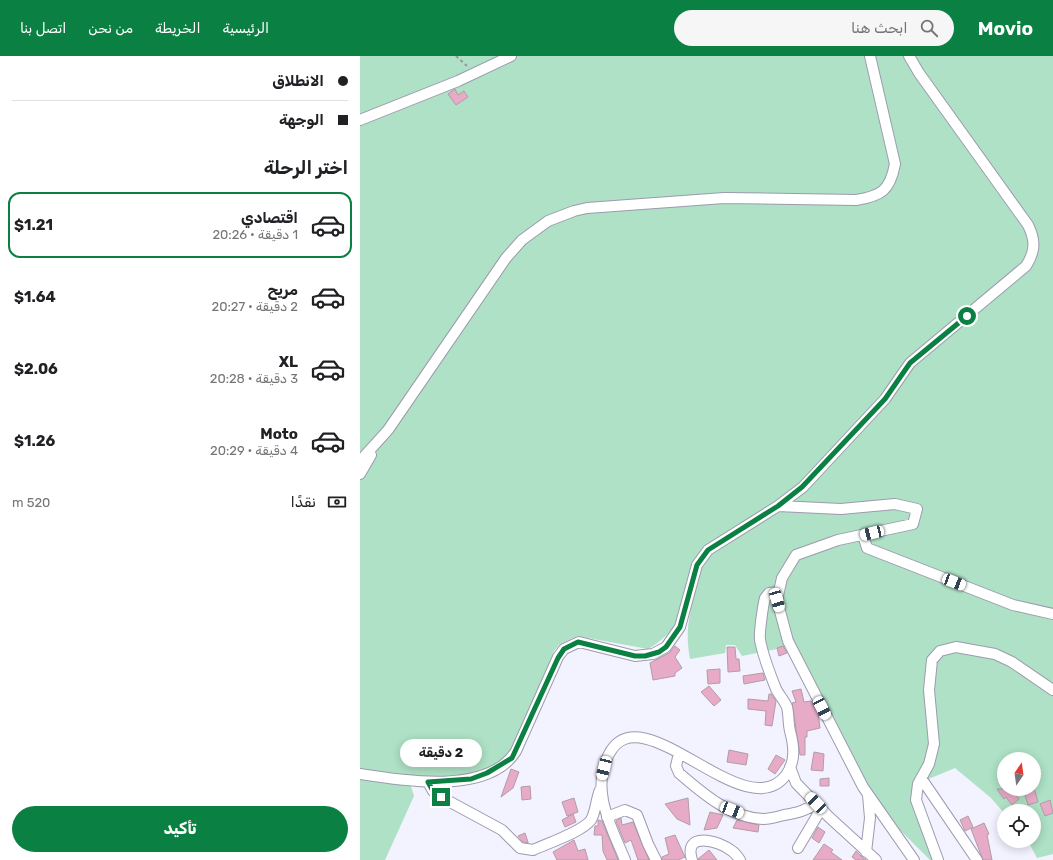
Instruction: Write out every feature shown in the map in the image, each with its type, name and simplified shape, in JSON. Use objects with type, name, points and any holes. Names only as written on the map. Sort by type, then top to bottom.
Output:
[{"type":"street","points":[[360,120],[476,74],[511,56]]},
{"type":"street","points":[[360,474],[378,443],[506,258],[529,234],[548,221],[574,211],[602,206],[724,198],[856,200],[868,198],[884,191],[893,175],[894,159],[870,56]]},
{"type":"street","points":[[360,774],[428,782],[471,779],[487,773],[512,758],[558,658],[564,649],[578,642],[635,656],[645,656],[659,652],[666,647],[680,627],[692,580],[701,557],[708,550],[778,506],[802,487],[885,399],[910,363],[1026,266],[1032,256],[1034,240],[1028,225],[919,73],[909,56]]},
{"type":"street","points":[[360,461],[378,443]]},
{"type":"street","points":[[778,506],[841,509],[895,504],[917,509],[913,524],[838,540],[796,555],[782,578],[777,600],[788,641],[868,795],[914,860]]},
{"type":"street","points":[[863,535],[867,548],[1013,605],[1053,614]]},
{"type":"street","points":[[428,782],[433,791],[437,794],[502,830],[514,844],[526,850],[534,850],[575,831],[588,823],[594,813],[606,759],[612,748],[624,739],[640,737],[655,741],[710,770],[756,789],[764,789],[777,784],[790,767],[794,743],[790,731],[787,709],[775,684],[760,638],[765,598],[769,593],[778,592]]},
{"type":"street","points":[[938,860],[916,800],[918,784],[929,764],[934,744],[929,674],[932,660],[940,651],[956,647],[995,654],[1012,662],[1053,690]]},
{"type":"street","points":[[679,753],[676,766],[679,773],[719,803],[747,816],[764,819],[772,818],[797,813],[818,806]]},
{"type":"street","points":[[790,767],[796,783],[818,806],[876,860]]},
{"type":"street","points":[[922,778],[977,860]]},
{"type":"street","points":[[600,790],[607,817],[625,860]]},
{"type":"street","points":[[866,852],[870,818],[868,795]]},
{"type":"street","points":[[798,848],[818,806]]},
{"type":"street","points":[[607,817],[625,810],[637,814],[648,844],[656,860]]},
{"type":"street","points":[[692,860],[689,851],[690,846],[693,842],[700,840],[732,851],[740,860]]},
{"type":"path","points":[[456,56],[476,74]]},
{"type":"green space","points":[[360,56],[1053,56],[1053,854],[1037,858],[1032,848],[1041,848],[1041,804],[997,805],[991,798],[955,768],[919,783],[932,860],[930,860],[891,821],[851,764],[787,647],[742,656],[735,645],[726,645],[725,653],[690,659],[688,625],[695,591],[671,631],[648,649],[577,636],[560,644],[554,651],[514,744],[509,752],[500,761],[475,773],[447,778],[433,778],[407,774],[414,796],[385,860],[360,860]]},
{"type":"building","points":[[455,89],[458,95],[464,91],[468,97],[456,105],[448,94]]},
{"type":"building","points":[[675,646],[680,650],[675,657],[682,668],[675,673],[675,676],[653,680],[650,663],[669,653]]},
{"type":"building","points":[[783,646],[787,653],[779,656],[777,648]]},
{"type":"building","points":[[727,647],[735,647],[736,659],[739,659],[740,671],[728,672]]},
{"type":"building","points":[[720,669],[720,683],[708,684],[707,670]]},
{"type":"building","points":[[763,673],[765,680],[744,684],[743,676]]},
{"type":"building","points":[[709,686],[721,700],[714,706],[701,692]]},
{"type":"building","points":[[801,689],[804,702],[811,701],[818,713],[820,728],[807,731],[807,737],[805,737],[805,755],[800,755],[792,703],[796,702],[792,691]]},
{"type":"building","points":[[769,694],[771,694],[776,701],[772,726],[765,725],[766,711],[748,709],[748,699],[768,701]]},
{"type":"building","points":[[729,750],[748,754],[746,765],[727,762]]},
{"type":"building","points":[[814,752],[824,754],[823,771],[811,770]]},
{"type":"building","points":[[776,755],[785,760],[775,774],[768,769]]},
{"type":"building","points":[[511,769],[519,772],[513,788],[501,797]]},
{"type":"building","points":[[829,778],[829,786],[820,786],[820,779]]},
{"type":"building","points":[[530,786],[531,799],[522,800],[521,787]]},
{"type":"building","points":[[1002,796],[1017,796],[1019,799],[1011,804],[1006,797],[1004,799]]},
{"type":"building","points":[[1025,796],[1036,796],[1038,802],[1028,804]]},
{"type":"building","points":[[574,798],[578,812],[567,816],[562,802]]},
{"type":"building","points":[[688,798],[690,825],[677,819],[665,804]]},
{"type":"building","points":[[1050,800],[1053,813],[1045,816],[1040,804]]},
{"type":"building","points":[[710,812],[723,815],[717,828],[704,830]]},
{"type":"building","points":[[573,814],[576,822],[565,827],[562,820]]},
{"type":"building","points":[[968,816],[973,827],[965,831],[960,820]]},
{"type":"building","points":[[621,818],[622,825],[633,822],[649,860],[638,860],[631,840],[625,843],[616,821]]},
{"type":"building","points":[[598,820],[602,821],[618,860],[607,860],[603,851],[602,835],[594,835],[595,826],[598,826]]},
{"type":"building","points":[[737,820],[759,825],[758,832],[733,828]]},
{"type":"building","points":[[984,823],[989,834],[987,835],[992,860],[983,860],[971,829]]},
{"type":"building","points":[[818,827],[825,832],[819,843],[812,838]]},
{"type":"building","points":[[525,833],[528,843],[523,842],[518,836]]},
{"type":"building","points":[[675,835],[685,857],[678,860],[662,860],[662,857],[669,854],[665,838]]},
{"type":"building","points":[[574,840],[578,851],[585,849],[588,860],[557,860],[553,852]]},
{"type":"building","points":[[824,844],[833,850],[831,852],[842,860],[813,860]]},
{"type":"building","points":[[709,850],[717,860],[698,860],[698,859]]},
{"type":"building","points":[[856,851],[866,860],[856,860],[852,857]]},
{"type":"route","points":[[441,797],[433,791],[428,782],[471,779],[487,773],[512,758],[558,658],[564,649],[578,642],[624,652],[635,656],[645,656],[659,652],[666,647],[680,627],[692,580],[701,557],[708,550],[793,496],[885,399],[910,363],[967,316]]}]
